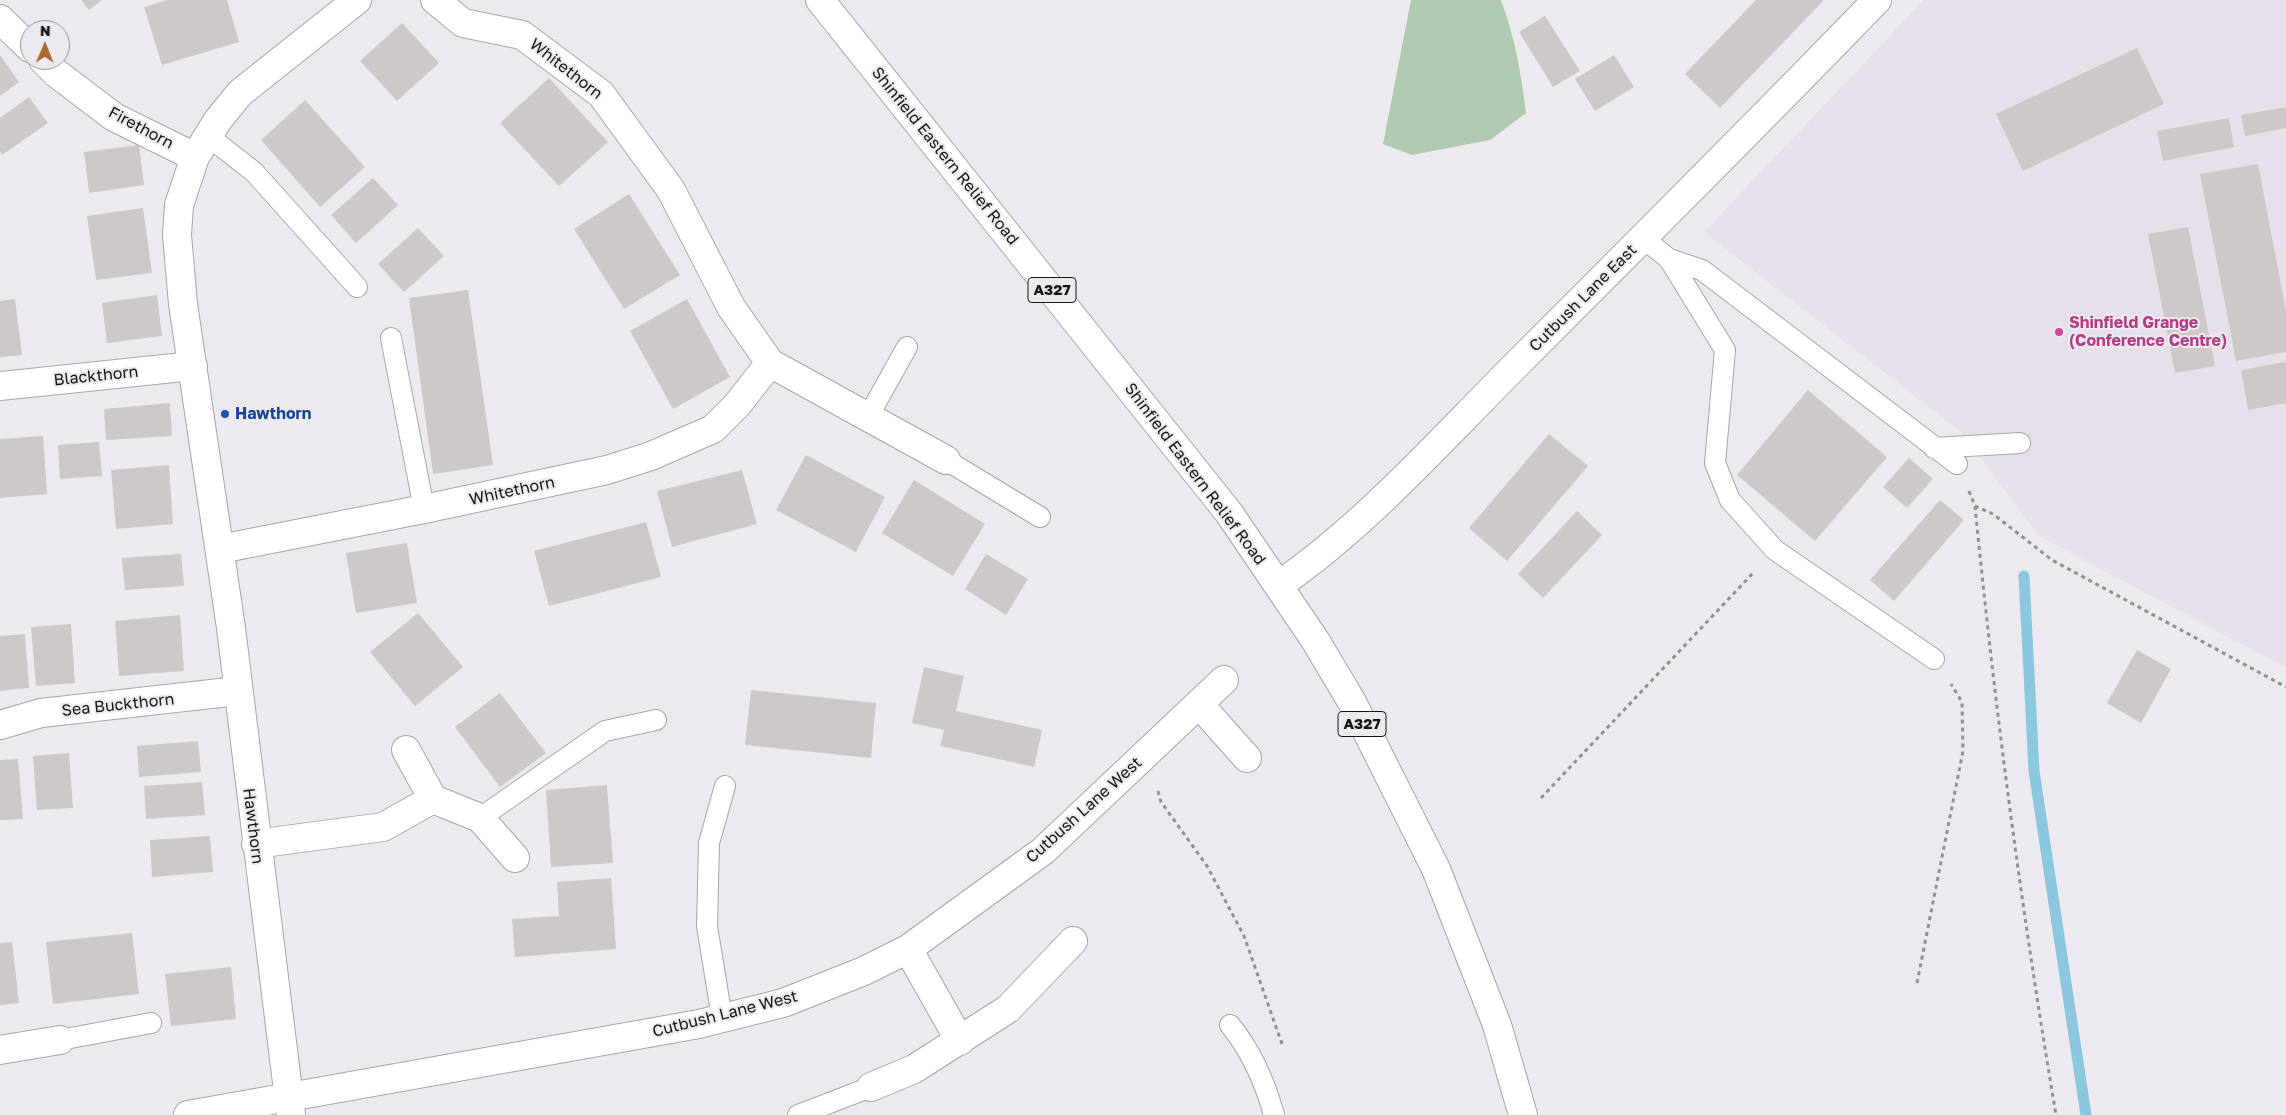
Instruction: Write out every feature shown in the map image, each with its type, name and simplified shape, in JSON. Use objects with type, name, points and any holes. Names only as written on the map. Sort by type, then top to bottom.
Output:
[{"type":"street","name":"Hawthorn","points":[[289,1106],[220,549],[179,270],[177,235],[179,205],[185,182],[201,147],[228,107],[240,93],[357,0]]},
{"type":"street","name":"Whitethorn","points":[[434,0],[463,23],[522,35],[601,94],[671,190],[731,307],[770,363],[946,460]]},
{"type":"street","name":"Shinfield Eastern Relief Road","points":[[820,0],[1229,513],[1315,640],[1352,702],[1436,868],[1497,1025],[1523,1115]]},
{"type":"street","name":"Cutbush Lane East","points":[[1279,585],[1303,568],[1368,514],[1877,0]]},
{"type":"street","points":[[0,18],[20,38]]},
{"type":"street","name":"Firethorn","points":[[53,70],[114,116],[201,147]]},
{"type":"street","name":"Whitethorn","points":[[220,549],[424,509],[607,470],[651,456],[713,429],[737,405],[770,363]]},
{"type":"street","name":"Blackthorn","points":[[0,386],[193,366]]},
{"type":"street","name":"Cutbush Lane West","points":[[188,1115],[289,1106],[722,1018],[783,1003],[864,971],[908,949],[1043,851],[1224,680]]},
{"type":"street","name":"Sea Buckthorn","points":[[0,725],[41,713],[238,692]]},
{"type":"street","points":[[1198,704],[1247,758]]},
{"type":"street","points":[[406,750],[434,798],[480,818],[515,858]]},
{"type":"street","points":[[256,844],[383,828],[434,798]]},
{"type":"street","points":[[871,1087],[914,1069],[1008,1009],[1073,941]]},
{"type":"street","points":[[908,949],[960,1041]]},
{"type":"street","points":[[0,1050],[60,1040]]},
{"type":"lane","points":[[201,147],[254,172],[357,287]]},
{"type":"lane","points":[[1643,238],[1669,259],[1725,350],[1715,463],[1730,500],[1775,550],[1934,659]]},
{"type":"lane","points":[[1669,259],[1702,270],[1957,464]]},
{"type":"lane","points":[[391,338],[424,509]]},
{"type":"lane","points":[[868,417],[906,347]]},
{"type":"lane","points":[[1934,448],[2020,443]]},
{"type":"lane","points":[[946,460],[1040,517]]},
{"type":"lane","points":[[480,818],[605,731],[656,720]]},
{"type":"lane","points":[[722,1018],[707,926],[709,843],[725,786]]},
{"type":"lane","points":[[60,1040],[151,1023]]},
{"type":"lane","points":[[1230,1025],[1244,1043],[1267,1088],[1274,1115]]},
{"type":"lane","points":[[798,1115],[871,1087]]},
{"type":"path","points":[[1957,464],[1975,506],[1991,670],[2031,963],[2056,1115]]},
{"type":"path","points":[[1975,506],[1993,514],[2052,560],[2286,686]]},
{"type":"path","points":[[1541,798],[1775,550]]},
{"type":"path","points":[[1917,983],[1963,751],[1962,702],[1934,659]]},
{"type":"path","points":[[1147,753],[1161,802],[1207,866],[1244,936],[1284,1049]]},
{"type":"shaded area","name":"Shinfield Grange (Conference Centre)","points":[[1924,0],[2286,0],[2286,668],[2039,536],[1961,432],[1704,232]]},
{"type":"green space","points":[[1411,0],[1501,0],[1517,56],[1526,113],[1490,140],[1412,155],[1383,144]]},
{"type":"building","points":[[81,0],[102,0],[89,10]]},
{"type":"building","points":[[167,0],[227,0],[239,42],[162,65],[144,7]]},
{"type":"building","points":[[1756,0],[1824,0],[1720,108],[1685,74]]},
{"type":"building","points":[[1545,16],[1580,71],[1553,87],[1519,32]]},
{"type":"building","points":[[402,23],[439,63],[397,101],[360,61]]},
{"type":"building","points":[[2137,48],[2164,104],[2023,171],[1996,114]]},
{"type":"building","points":[[0,55],[19,82],[0,96]]},
{"type":"building","points":[[1614,55],[1634,87],[1595,111],[1575,79]]},
{"type":"building","points":[[549,78],[608,142],[559,186],[500,123]]},
{"type":"building","points":[[29,97],[48,123],[2,155],[0,152],[0,118]]},
{"type":"building","points":[[305,100],[365,167],[320,207],[261,140]]},
{"type":"building","points":[[2286,107],[2286,128],[2245,136],[2241,115]]},
{"type":"building","points":[[2229,118],[2234,147],[2163,161],[2157,131]]},
{"type":"building","points":[[139,145],[144,185],[89,193],[84,152]]},
{"type":"building","points":[[2258,164],[2286,311],[2286,352],[2236,361],[2200,174]]},
{"type":"building","points":[[373,178],[398,205],[356,243],[331,215]]},
{"type":"building","points":[[629,194],[680,275],[624,309],[574,229]]},
{"type":"building","points":[[143,208],[152,273],[96,280],[87,216]]},
{"type":"building","points":[[2188,227],[2215,366],[2175,373],[2148,234]]},
{"type":"building","points":[[418,228],[444,256],[404,292],[378,264]]},
{"type":"building","points":[[468,290],[493,465],[433,474],[409,298]]},
{"type":"building","points":[[157,295],[162,336],[107,343],[102,303]]},
{"type":"building","points":[[15,299],[22,355],[0,357],[0,301]]},
{"type":"building","points":[[687,299],[730,377],[673,409],[630,331]]},
{"type":"building","points":[[2286,362],[2286,403],[2248,410],[2241,370]]},
{"type":"building","points":[[1808,390],[1887,457],[1815,541],[1737,475]]},
{"type":"building","points":[[170,403],[172,436],[106,440],[104,409]]},
{"type":"building","points":[[1549,434],[1588,466],[1507,561],[1469,528]]},
{"type":"building","points":[[43,436],[47,494],[0,498],[0,439]]},
{"type":"building","points":[[99,442],[102,476],[60,479],[58,445]]},
{"type":"building","points":[[806,455],[885,497],[856,552],[776,510]]},
{"type":"building","points":[[1909,458],[1933,479],[1907,508],[1883,487]]},
{"type":"building","points":[[169,465],[173,524],[116,529],[111,470]]},
{"type":"building","points":[[742,470],[757,524],[672,547],[657,491]]},
{"type":"building","points":[[914,480],[985,524],[953,576],[882,533]]},
{"type":"building","points":[[1940,500],[1964,520],[1894,601],[1870,580]]},
{"type":"building","points":[[1577,511],[1602,535],[1543,598],[1518,574]]},
{"type":"building","points":[[646,522],[661,577],[549,606],[534,551]]},
{"type":"building","points":[[407,543],[417,603],[356,613],[346,553]]},
{"type":"building","points":[[181,554],[184,586],[125,590],[122,558]]},
{"type":"building","points":[[986,554],[1028,579],[1006,615],[965,589]]},
{"type":"building","points":[[418,613],[463,667],[415,706],[370,652]]},
{"type":"building","points":[[180,615],[184,671],[119,676],[115,621]]},
{"type":"building","points":[[71,624],[75,683],[36,686],[31,627]]},
{"type":"building","points":[[25,634],[29,688],[0,691],[0,636]]},
{"type":"building","points":[[2137,650],[2171,669],[2141,723],[2107,703]]},
{"type":"building","points":[[924,667],[964,676],[956,711],[1042,730],[1034,767],[940,746],[944,730],[912,723]]},
{"type":"building","points":[[751,690],[876,703],[871,758],[745,745]]},
{"type":"building","points":[[500,693],[546,753],[500,787],[455,727]]},
{"type":"building","points":[[198,741],[201,772],[139,777],[137,746]]},
{"type":"building","points":[[69,753],[73,808],[37,810],[33,756]]},
{"type":"building","points":[[18,759],[23,819],[0,820],[0,760]]},
{"type":"building","points":[[202,782],[205,815],[146,819],[144,786]]},
{"type":"building","points":[[607,785],[613,863],[551,867],[546,790]]},
{"type":"building","points":[[210,836],[213,872],[152,877],[150,840]]},
{"type":"building","points":[[611,878],[616,949],[515,957],[512,919],[559,916],[557,882]]},
{"type":"building","points":[[132,933],[139,994],[53,1004],[46,942]]},
{"type":"building","points":[[12,942],[19,1003],[0,1005],[0,943]]},
{"type":"building","points":[[231,967],[236,1019],[171,1026],[165,974]]},
{"type":"waterway","points":[[2024,576],[2034,771],[2086,1115]]},
{"type":"place","name":"Shinfield Grange (Conference Centre)","points":[[2059,332]]},
{"type":"place","name":"Hawthorn","points":[[225,414]]}]
